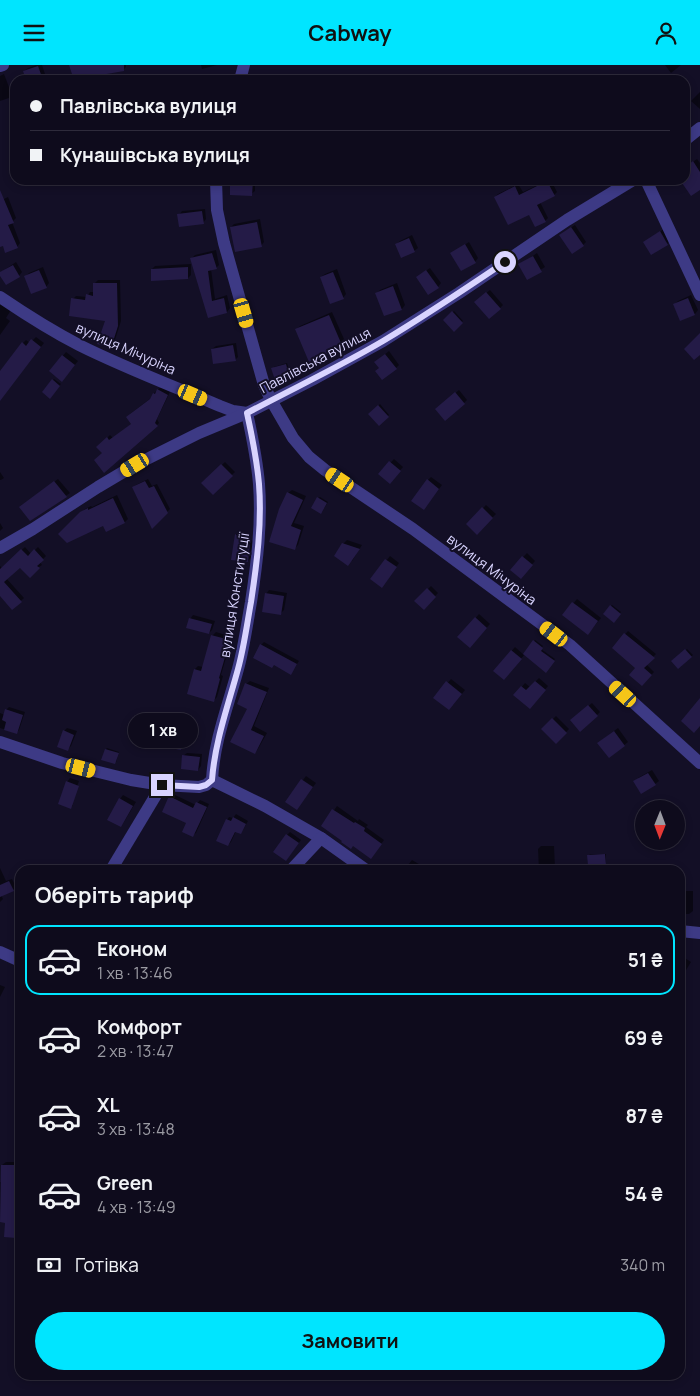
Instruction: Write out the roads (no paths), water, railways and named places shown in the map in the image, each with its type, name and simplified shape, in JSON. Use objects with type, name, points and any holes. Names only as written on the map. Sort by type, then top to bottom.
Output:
[{"type":"street","points":[[690,136],[700,128]]},
{"type":"street","points":[[216,185],[217,210],[224,243],[261,375],[270,400]]},
{"type":"street","name":"Павлівська вулиця","points":[[0,548],[34,529],[135,465],[199,433],[247,413],[383,341],[459,293],[567,220],[625,185]]},
{"type":"street","points":[[648,185],[700,295]]},
{"type":"street","name":"вулиця Мічуріна","points":[[0,297],[42,325],[116,363],[233,411],[247,413]]},
{"type":"street","name":"вулиця Мічуріна","points":[[270,400],[294,438],[309,457],[325,470],[413,529],[570,645],[700,763]]},
{"type":"street","name":"вулиця Конституції","points":[[212,780],[218,737],[238,668],[246,629],[258,555],[260,521],[259,484],[247,413]]},
{"type":"street","points":[[0,743],[62,763],[131,780],[162,785],[199,787],[206,785],[212,780],[265,806],[321,838],[359,865]]},
{"type":"street","points":[[114,865],[162,785]]},
{"type":"street","points":[[296,865],[321,838]]},
{"type":"street","points":[[685,932],[700,933]]},
{"type":"street","points":[[0,952],[15,959]]}]
